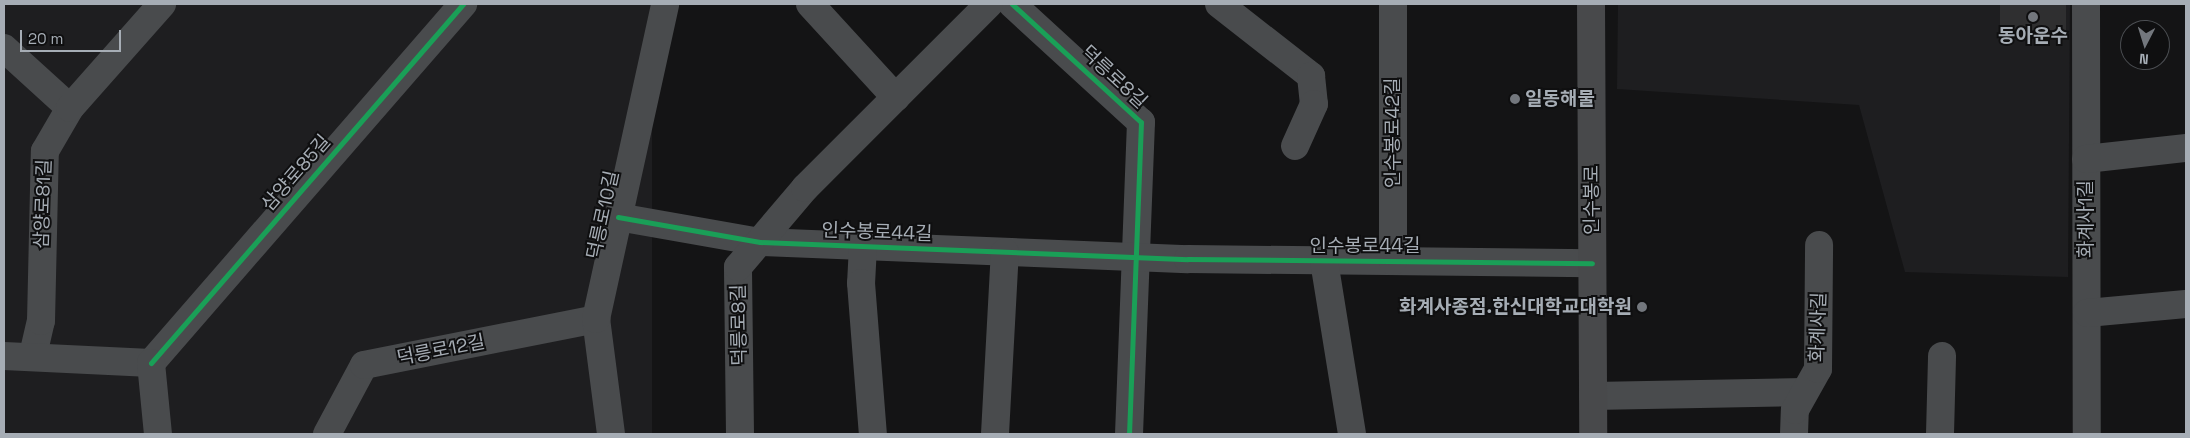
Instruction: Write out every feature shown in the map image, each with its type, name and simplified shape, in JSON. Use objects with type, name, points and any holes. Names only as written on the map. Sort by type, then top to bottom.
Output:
[{"type":"main road","name":"인수봉로","points":[[1591,4],[1593,434]]},
{"type":"street","name":"삼양로81길","points":[[33,355],[41,321],[45,151],[70,108],[162,4]]},
{"type":"street","name":"삼양로85길","points":[[151,362],[463,4]]},
{"type":"street","name":"덕릉로10길","points":[[611,434],[596,319],[666,4]]},
{"type":"street","points":[[810,4],[896,98]]},
{"type":"street","name":"덕릉로8길","points":[[740,434],[738,267],[806,188],[989,4]]},
{"type":"street","name":"덕릉로8길","points":[[1012,4],[1141,122],[1137,257]]},
{"type":"street","points":[[1218,4],[1311,76],[1314,104],[1295,146]]},
{"type":"street","name":"인수봉로42길","points":[[1393,4],[1393,261]]},
{"type":"street","name":"화계사1길","points":[[2086,4],[2087,434]]},
{"type":"street","points":[[4,48],[70,108]]},
{"type":"street","points":[[2086,159],[2186,148]]},
{"type":"street","name":"인수봉로44길","points":[[618,217],[760,242],[1137,257],[1592,264]]},
{"type":"street","name":"화계사길","points":[[1794,434],[1795,410],[1818,369],[1820,245]]},
{"type":"street","name":"인수봉로44길","points":[[863,246],[862,283],[873,434]]},
{"type":"street","points":[[995,434],[1005,252]]},
{"type":"street","points":[[1129,434],[1137,257]]},
{"type":"street","name":"인수봉로44길","points":[[1324,261],[1352,434]]},
{"type":"street","points":[[2087,313],[2186,304]]},
{"type":"street","name":"덕릉로12길","points":[[327,434],[364,365],[596,319]]},
{"type":"street","points":[[4,356],[33,355],[151,362],[158,434]]},
{"type":"street","points":[[1940,434],[1942,356]]},
{"type":"street","points":[[1593,396],[1804,392]]},
{"type":"shaded area","points":[[4,4],[652,4],[652,434],[4,434]]},
{"type":"shaded area","name":"동아운수","points":[[1618,4],[2070,4],[2068,277],[1905,272],[1859,105],[1617,89]]},
{"type":"building","name":"동아운수","points":[[2000,4],[2066,4],[2066,30],[2000,30]]},
{"type":"cycle path","points":[[151,363],[463,4]]},
{"type":"cycle path","points":[[1012,4],[1141,122],[1129,434]]},
{"type":"cycle path","points":[[618,217],[760,242],[1188,259],[1592,263]]},
{"type":"place","name":"동아운수","points":[[2033,17]]},
{"type":"place","name":"일동해물","points":[[1515,99]]},
{"type":"place","name":"화계사종점.한신대학교대학원","points":[[1642,307]]}]
